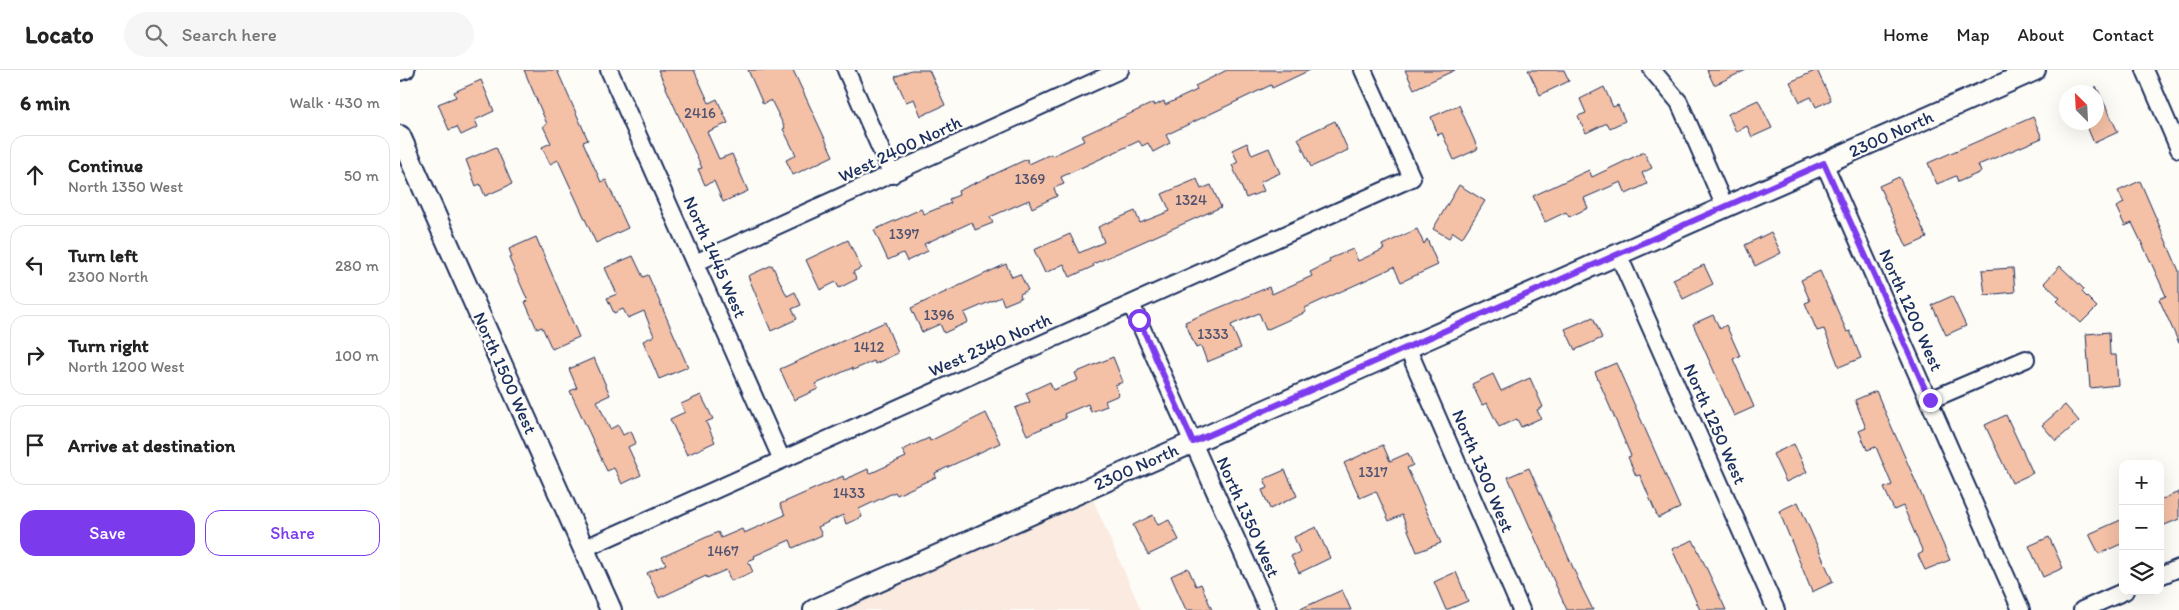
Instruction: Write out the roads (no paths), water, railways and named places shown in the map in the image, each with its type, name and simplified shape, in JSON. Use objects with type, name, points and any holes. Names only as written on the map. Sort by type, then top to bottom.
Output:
[{"type":"street","points":[[400,72],[406,70]]},
{"type":"street","name":"North 1445 West","points":[[609,70],[782,460]]},
{"type":"street","points":[[846,70],[892,175]]},
{"type":"street","name":"West 2400 North","points":[[696,263],[1120,70]]},
{"type":"street","name":"West 2340 North","points":[[583,549],[1412,178],[1363,70]]},
{"type":"street","points":[[1652,70],[1679,102],[1725,207]]},
{"type":"street","name":"2300 North","points":[[814,610],[2035,70]]},
{"type":"street","points":[[2144,70],[2179,149]]},
{"type":"street","name":"North 1500 West","points":[[400,136],[611,610]]},
{"type":"street","name":"North 1200 West","points":[[1824,163],[2021,610]]},
{"type":"street","name":"North 1250 West","points":[[1618,254],[1776,610]]},
{"type":"street","name":"North 1350 West","points":[[1131,304],[1268,610]]},
{"type":"street","name":"North 1300 West","points":[[1407,348],[1521,610]]},
{"type":"street","points":[[1930,400],[2026,359]]},
{"type":"street","points":[[2164,574],[2179,568]]},
{"type":"street","points":[[2082,610],[2119,594]]}]
